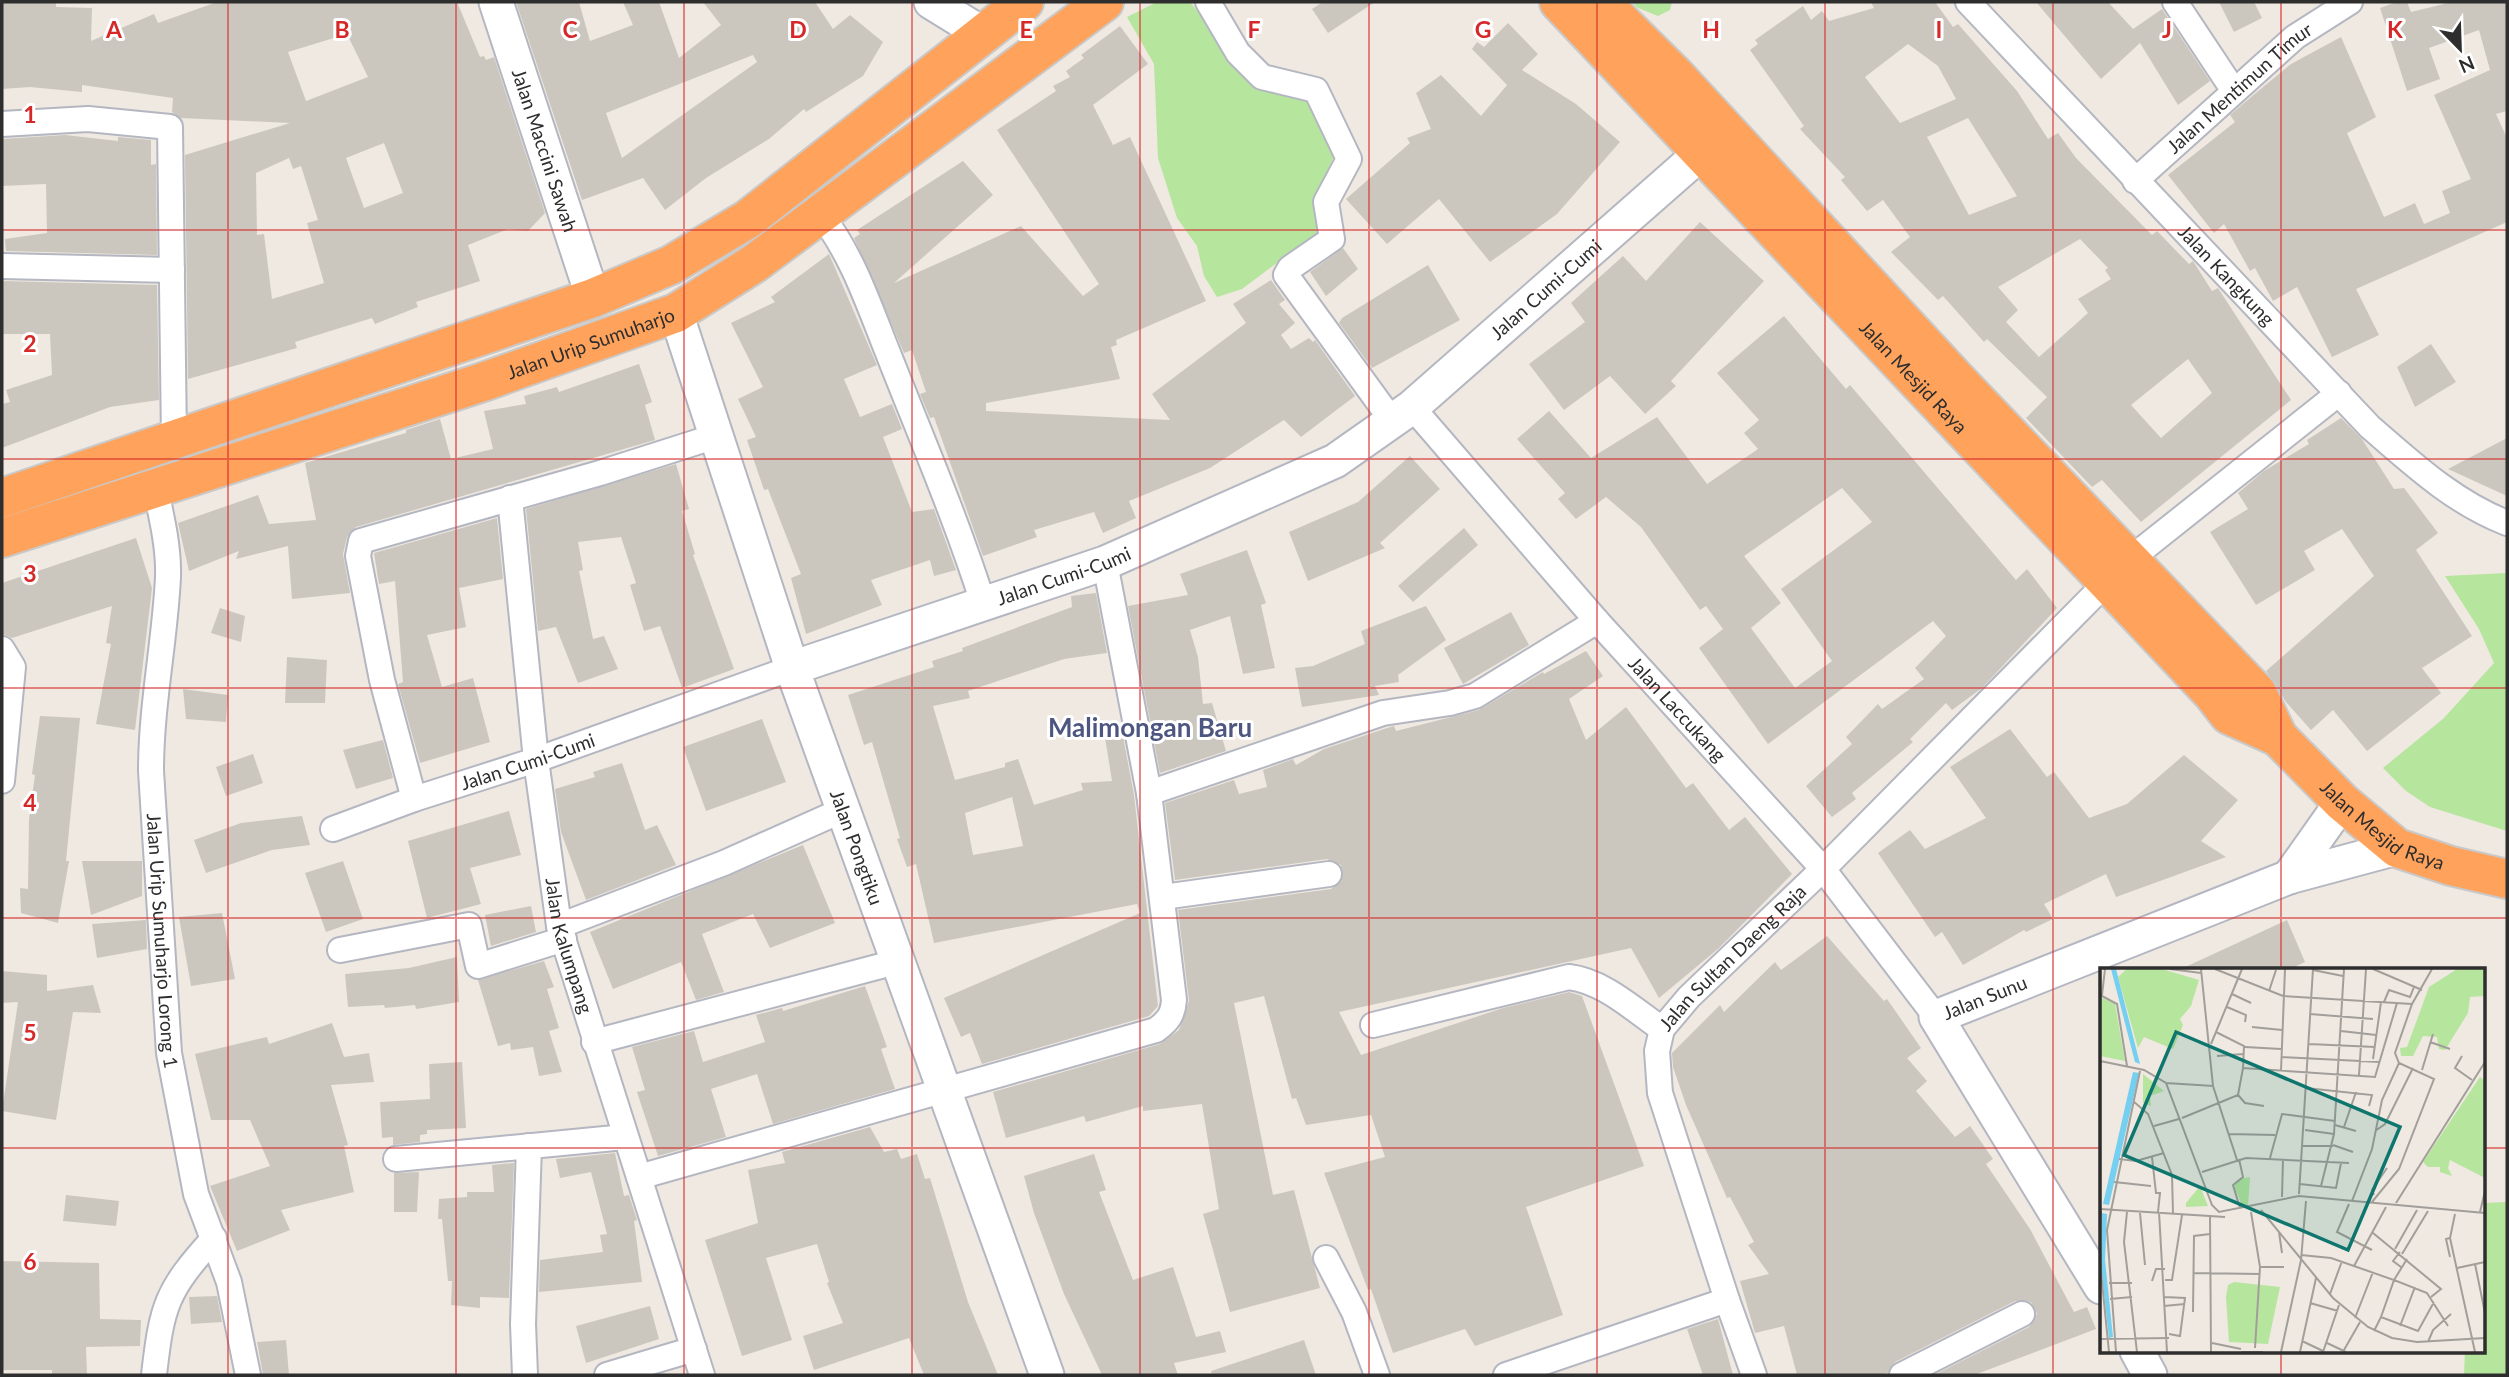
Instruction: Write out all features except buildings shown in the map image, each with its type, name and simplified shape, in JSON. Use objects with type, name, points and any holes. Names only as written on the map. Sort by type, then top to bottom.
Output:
[{"type":"highway","points":[[2,498],[593,298],[671,265],[748,219],[1024,2]]},
{"type":"highway","name":"Jalan Urip Sumuharjo","points":[[2,538],[155,486],[483,382],[676,313],[755,263],[1104,2]]},
{"type":"highway","name":"Jalan Mesjid Raya","points":[[1559,2],[1702,153],[1777,208]]},
{"type":"highway","name":"Jalan Mesjid Raya","points":[[1601,2],[1675,75],[1777,208],[2118,571],[2229,715],[2278,737],[2342,802],[2398,848],[2451,866],[2507,879]]},
{"type":"street","name":"Jalan Maccini Sawah","points":[[496,2],[593,298]]},
{"type":"street","points":[[931,2],[983,34]]},
{"type":"street","name":"Jalan Laccukang","points":[[1208,2],[1238,53],[1262,77],[1316,90],[1347,153],[1348,165],[1326,202],[1332,239],[1290,268],[1286,275],[1403,414],[1598,621],[1823,869],[1936,1017]]},
{"type":"street","name":"Jalan Kangkung","points":[[1968,2],[2370,427],[2441,487],[2464,503],[2507,523]]},
{"type":"street","points":[[2175,2],[2234,91]]},
{"type":"street","name":"Jalan Mentimun Timur","points":[[2135,181],[2295,37],[2350,2]]},
{"type":"street","points":[[2,124],[89,120],[170,127],[174,441]]},
{"type":"street","name":"Jalan Cumi-Cumi","points":[[333,829],[414,799],[536,761],[792,668],[1105,563],[1335,461],[1403,414],[1702,153]]},
{"type":"street","points":[[821,215],[837,235],[874,316],[954,514],[983,603]]},
{"type":"street","points":[[2,266],[172,270]]},
{"type":"street","name":"Jalan Pongtiku","points":[[676,313],[792,668],[845,809],[1038,1373]]},
{"type":"street","name":"Jalan Sultan Daeng Raja","points":[[1754,1375],[1660,1093],[1657,1051],[1662,1029],[1689,997],[1823,869],[2118,571],[2339,393]]},
{"type":"street","points":[[414,799],[382,680],[358,556],[361,541],[716,436]]},
{"type":"street","name":"Jalan Urip Sumuharjo Lorong 1","points":[[155,486],[166,543],[168,577],[151,730],[150,771],[169,1053],[196,1194],[229,1282],[248,1375]]},
{"type":"street","name":"Jalan Kalumpang","points":[[510,498],[536,761],[561,932],[702,1375]]},
{"type":"street","points":[[639,1177],[1156,1030],[1167,1022],[1173,1012],[1174,1000],[1149,793],[1105,563]]},
{"type":"street","points":[[1149,793],[1383,713],[1475,696],[1598,621]]},
{"type":"street","points":[[2,649],[12,661],[13,667],[2,781]]},
{"type":"street","points":[[2289,877],[2342,802]]},
{"type":"street","points":[[340,950],[469,925],[478,965],[724,863],[845,809]]},
{"type":"street","name":"Jalan Sunu","points":[[2100,1285],[1936,1017],[2289,877],[2398,848]]},
{"type":"street","points":[[1163,897],[1329,874]]},
{"type":"street","points":[[594,1042],[896,962]]},
{"type":"street","points":[[1373,1025],[1569,977],[1583,979],[1598,986],[1662,1029]]},
{"type":"street","points":[[396,1159],[625,1137]]},
{"type":"street","points":[[525,1375],[523,1324],[529,1146]]},
{"type":"street","points":[[153,1375],[162,1314],[170,1293],[214,1238]]},
{"type":"street","points":[[1326,1258],[1354,1312],[1377,1375]]},
{"type":"street","points":[[1506,1375],[1727,1300]]},
{"type":"street","points":[[1902,1375],[2022,1314]]},
{"type":"street","points":[[607,1375],[694,1349]]},
{"type":"street","points":[[2129,1375],[2130,1352]]},
{"type":"street","points":[[2138,1352],[2150,1375]]},
{"type":"green space","points":[[1157,2],[1190,2],[1227,49],[1309,94],[1337,149],[1319,191],[1317,233],[1242,289],[1217,297],[1204,276],[1197,246],[1177,218],[1158,158],[1154,64],[1127,17]]},
{"type":"green space","points":[[1632,2],[1672,2],[1670,10],[1658,16],[1638,8]]},
{"type":"green space","points":[[2507,573],[2507,831],[2430,807],[2406,791],[2383,768],[2444,718],[2494,663],[2479,629],[2445,576]]},
{"type":"green space","points":[[2507,1202],[2507,1375],[2464,1375],[2465,1352],[2484,1352],[2484,1203]]},
{"type":"district","name":"Malimongan Baru","points":[[1150,728]]}]
